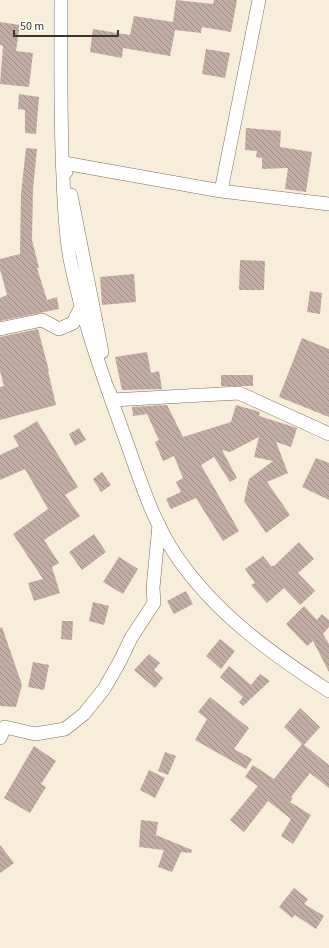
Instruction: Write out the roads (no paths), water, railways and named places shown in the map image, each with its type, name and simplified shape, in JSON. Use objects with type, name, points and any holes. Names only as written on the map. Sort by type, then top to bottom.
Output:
[{"type":"street","points":[[60,0],[65,211],[70,257],[81,307],[141,483],[159,525],[177,557],[200,586],[227,615],[257,641],[327,687]]},
{"type":"street","points":[[221,191],[259,0]]},
{"type":"street","points":[[112,400],[64,163],[221,191],[329,204]]},
{"type":"street","points":[[0,328],[42,320],[59,329],[73,323],[81,307]]},
{"type":"street","points":[[112,400],[239,393],[329,434]]},
{"type":"street","points":[[0,738],[6,727],[35,734],[66,729],[84,714],[104,689],[131,638],[154,603],[154,582],[159,525]]}]
